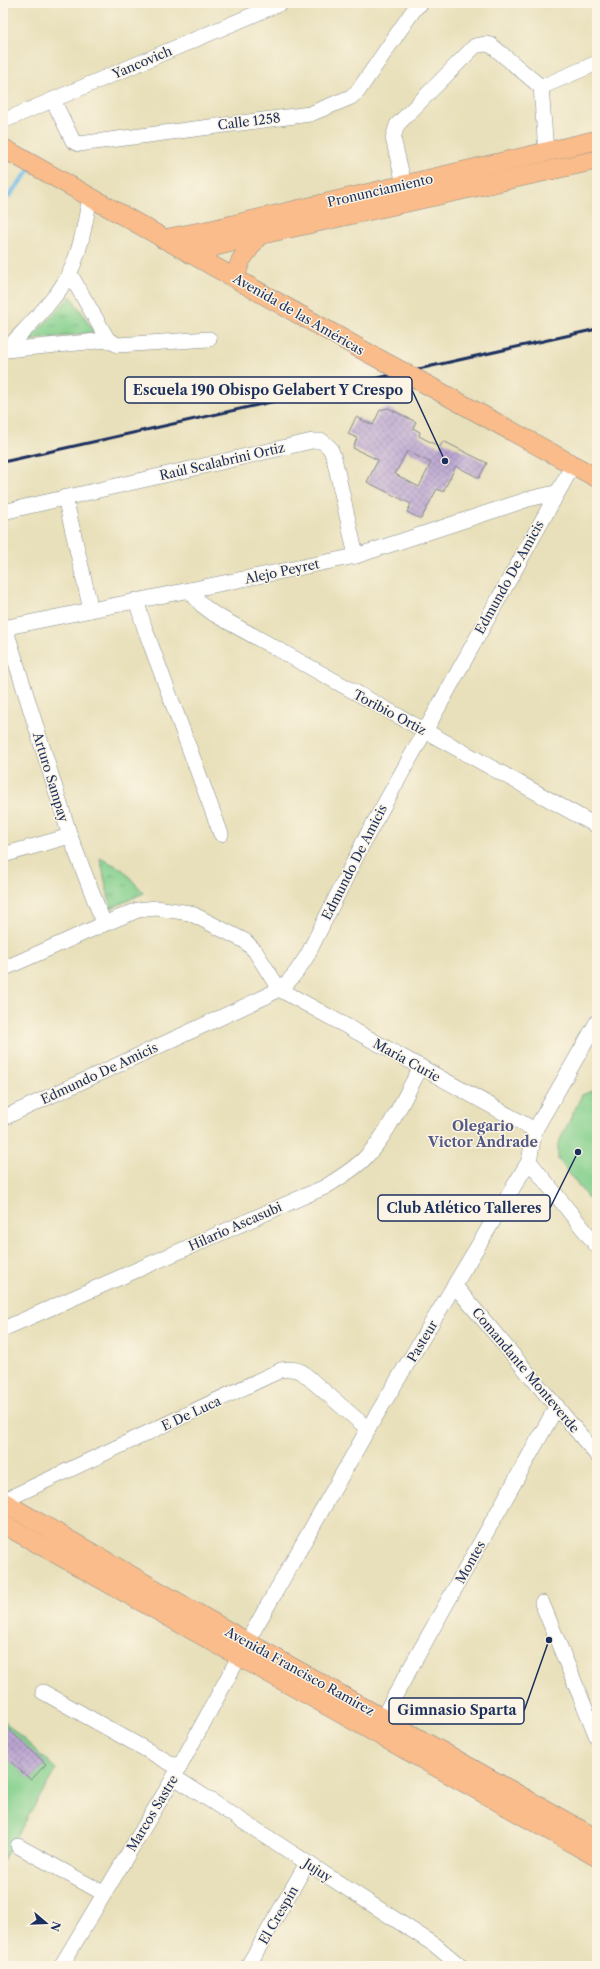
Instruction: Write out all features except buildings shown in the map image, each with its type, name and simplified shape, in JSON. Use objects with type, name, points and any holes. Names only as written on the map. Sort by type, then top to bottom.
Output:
[{"type":"main road","name":"Pronunciamiento","points":[[163,239],[215,229],[597,140]]},
{"type":"main road","name":"Avenida de las Américas","points":[[3,148],[163,239],[235,277],[357,347],[597,478]]},
{"type":"main road","name":"Pronunciamiento","points":[[190,253],[259,236],[597,160]]},
{"type":"main road","points":[[235,277],[241,260],[248,248],[259,236]]},
{"type":"main road","name":"Avenida Francisco Ramírez","points":[[3,1501],[243,1650],[597,1857]]},
{"type":"main road","name":"Avenida Francisco Ramírez","points":[[3,1524],[243,1650],[382,1717],[597,1839]]},
{"type":"street","name":"Yancovich","points":[[3,121],[281,3]]},
{"type":"street","name":"Calle 1258","points":[[53,100],[73,141],[79,144],[310,114],[351,97],[358,91],[415,8],[421,3]]},
{"type":"street","points":[[404,184],[393,138],[397,125],[475,46],[485,44],[491,45],[541,87],[546,151]]},
{"type":"street","points":[[541,87],[597,63]]},
{"type":"street","points":[[4,350],[62,288],[70,274],[82,233],[90,197]]},
{"type":"street","points":[[70,274],[108,340]]},
{"type":"street","points":[[4,350],[108,340],[118,345],[209,339]]},
{"type":"street","name":"Raúl Scalabrini Ortiz","points":[[3,512],[312,440],[322,440],[330,448],[334,458],[356,556]]},
{"type":"street","name":"Edmundo De Amicis","points":[[3,1118],[279,989],[297,971],[307,956],[364,839],[555,493],[573,464]]},
{"type":"street","name":"Alejo Peyret","points":[[4,628],[356,556],[529,499],[555,493]]},
{"type":"street","points":[[65,497],[91,610]]},
{"type":"street","name":"Toribio Ortiz","points":[[189,590],[202,605],[214,614],[597,826]]},
{"type":"street","points":[[136,600],[145,630],[221,834]]},
{"type":"street","name":"Arturo Sampay","points":[[4,628],[70,836],[104,924]]},
{"type":"street","points":[[3,855],[70,836]]},
{"type":"street","points":[[3,969],[138,910],[156,908],[190,913],[245,941],[255,951],[279,989]]},
{"type":"street","name":"María Curie","points":[[279,989],[534,1130]]},
{"type":"street","name":"Pasteur","points":[[243,1650],[368,1429],[529,1161],[534,1130],[597,1022]]},
{"type":"street","name":"Hilario Ascasubi","points":[[3,1329],[324,1187],[349,1172],[366,1158],[389,1126],[421,1067]]},
{"type":"street","points":[[529,1161],[597,1246]]},
{"type":"street","name":"Comandante Monteverde","points":[[455,1286],[597,1455]]},
{"type":"street","name":"E De Luca","points":[[3,1501],[281,1370],[290,1368],[296,1369],[306,1376],[368,1429]]},
{"type":"street","name":"Montes","points":[[382,1717],[557,1406]]},
{"type":"street","points":[[542,1603],[597,1737]]},
{"type":"street","name":"Marcos Sastre","points":[[61,1966],[103,1893],[176,1773],[243,1650]]},
{"type":"street","name":"Jujuy","points":[[43,1692],[176,1773],[307,1863],[435,1945],[460,1966]]},
{"type":"street","points":[[18,1846],[103,1893]]},
{"type":"street","name":"El Crespín","points":[[248,1966],[307,1863]]},
{"type":"green space","points":[[71,296],[94,332],[28,341]]},
{"type":"green space","points":[[100,858],[122,869],[144,893],[111,908]]},
{"type":"green space","points":[[597,1089],[597,1210],[558,1159],[558,1144],[582,1095]]},
{"type":"green space","points":[[3,1720],[56,1769],[3,1860]]},
{"type":"waterway","points":[[3,198],[9,196],[30,169]]},
{"type":"railway","points":[[3,462],[597,329]]},
{"type":"place","name":"Escuela 190 Obispo Gelabert Y Crespo","points":[[445,461]]},
{"type":"place","name":"Club Atlético Talleres","points":[[578,1152]]},
{"type":"place","name":"Gimnasio Sparta","points":[[549,1640]]},
{"type":"district","name":"Olegario Victor Andrade","points":[[483,1134]]}]
